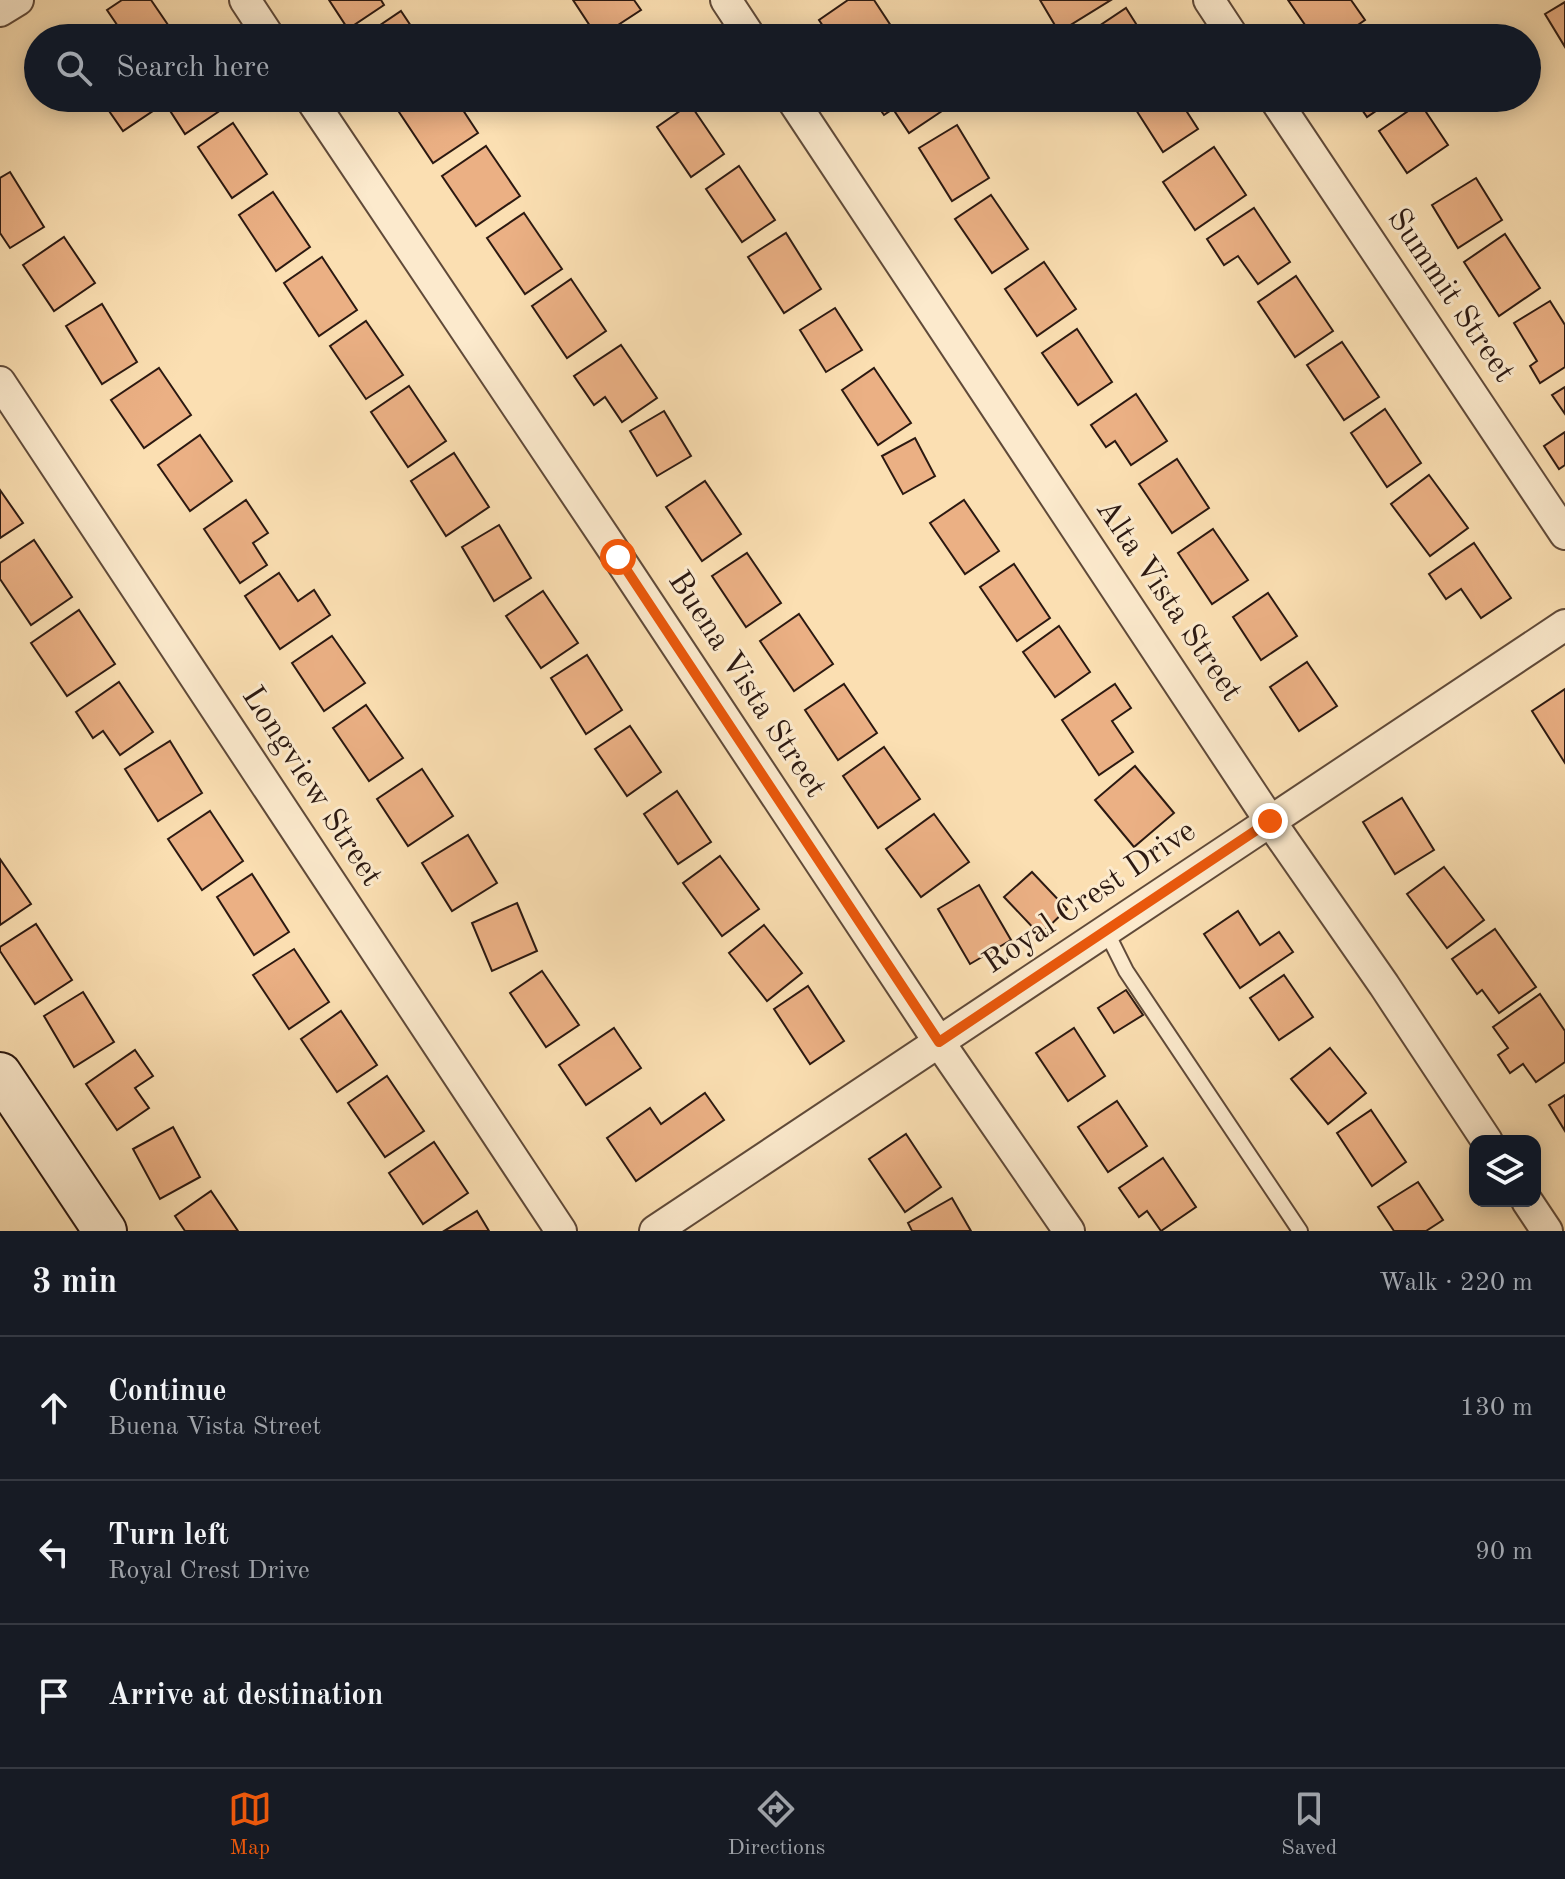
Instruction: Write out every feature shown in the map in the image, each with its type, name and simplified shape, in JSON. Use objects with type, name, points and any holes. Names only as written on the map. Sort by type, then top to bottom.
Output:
[{"type":"street","points":[[0,11],[18,0]]},
{"type":"street","points":[[245,0],[261,24]]},
{"type":"street","points":[[726,0],[742,24]]},
{"type":"street","points":[[1209,0],[1225,24]]},
{"type":"street","name":"Buena Vista Street","points":[[319,112],[939,1042],[1069,1231]]},
{"type":"street","name":"Alta Vista Street","points":[[800,112],[1270,821],[1483,1135]]},
{"type":"street","name":"Summit Street","points":[[1283,112],[1565,534]]},
{"type":"street","name":"Longview Street","points":[[0,382],[561,1231]]},
{"type":"street","name":"Royal Crest Drive","points":[[655,1231],[1565,625]]},
{"type":"street","points":[[0,1074],[105,1231]]},
{"type":"street","points":[[1531,1207],[1547,1231]]},
{"type":"lane","points":[[1106,931],[1126,971],[1300,1231]]},
{"type":"building","points":[[122,0],[151,0],[167,24],[116,24],[107,10]]},
{"type":"building","points":[[329,0],[381,0],[384,5],[356,24],[345,24]]},
{"type":"building","points":[[573,0],[634,0],[641,10],[620,24],[589,24]]},
{"type":"building","points":[[848,0],[874,0],[890,24],[822,24],[819,20]]},
{"type":"building","points":[[1040,0],[1111,0],[1072,24],[1054,24]]},
{"type":"building","points":[[1288,0],[1351,0],[1365,20],[1359,24],[1304,24]]},
{"type":"building","points":[[1565,2],[1565,47],[1545,14]]},
{"type":"building","points":[[1126,8],[1136,24],[1102,24]]},
{"type":"building","points":[[401,11],[410,24],[382,24]]},
{"type":"building","points":[[110,112],[152,112],[123,131]]},
{"type":"building","points":[[171,112],[218,112],[185,134]]},
{"type":"building","points":[[399,112],[464,112],[478,133],[433,163]]},
{"type":"building","points":[[679,112],[695,112],[724,154],[691,177],[657,127]]},
{"type":"building","points":[[895,112],[940,112],[909,133]]},
{"type":"building","points":[[1137,112],[1187,112],[1198,129],[1163,152]]},
{"type":"building","points":[[1407,112],[1426,112],[1448,145],[1407,173],[1379,131]]},
{"type":"building","points":[[233,123],[267,174],[232,198],[198,147]]},
{"type":"building","points":[[957,125],[989,178],[952,201],[919,148]]},
{"type":"building","points":[[486,146],[520,196],[476,226],[442,176]]},
{"type":"building","points":[[1214,147],[1246,195],[1195,230],[1163,182]]},
{"type":"building","points":[[739,166],[775,220],[742,242],[706,189]]},
{"type":"building","points":[[10,172],[44,227],[10,248],[0,233],[0,178]]},
{"type":"building","points":[[1476,178],[1502,220],[1458,248],[1432,205]]},
{"type":"building","points":[[273,192],[310,247],[276,271],[239,215]]},
{"type":"building","points":[[991,195],[1028,249],[992,273],[955,219]]},
{"type":"building","points":[[1254,208],[1290,262],[1258,284],[1238,256],[1224,265],[1207,239]]},
{"type":"building","points":[[524,213],[562,269],[525,294],[487,238]]},
{"type":"building","points":[[786,233],[821,289],[784,313],[748,257]]},
{"type":"building","points":[[1505,234],[1540,288],[1499,316],[1464,262]]},
{"type":"building","points":[[64,237],[95,283],[54,311],[23,265]]},
{"type":"building","points":[[322,257],[357,310],[319,336],[284,283]]},
{"type":"building","points":[[1044,262],[1076,309],[1037,336],[1005,289]]},
{"type":"building","points":[[1296,276],[1333,331],[1295,357],[1258,302]]},
{"type":"building","points":[[571,279],[606,331],[567,358],[532,306]]},
{"type":"building","points":[[1550,301],[1565,325],[1565,367],[1540,383],[1530,366],[1537,361],[1514,323]]},
{"type":"building","points":[[102,304],[137,362],[102,384],[66,326]]},
{"type":"building","points":[[835,308],[862,350],[826,372],[800,330]]},
{"type":"building","points":[[366,321],[403,375],[366,399],[330,346]]},
{"type":"building","points":[[1077,329],[1112,382],[1078,405],[1042,353]]},
{"type":"building","points":[[1342,342],[1379,397],[1344,420],[1307,365]]},
{"type":"building","points":[[621,345],[657,398],[622,422],[605,397],[594,405],[574,376]]},
{"type":"building","points":[[159,368],[191,415],[144,448],[111,400]]},
{"type":"building","points":[[874,368],[911,423],[878,445],[842,390]]},
{"type":"building","points":[[409,386],[446,441],[408,467],[371,412]]},
{"type":"building","points":[[1565,387],[1565,414],[1552,395]]},
{"type":"building","points":[[1136,394],[1167,441],[1131,465],[1115,441],[1106,447],[1091,425]]},
{"type":"building","points":[[1385,409],[1421,463],[1387,487],[1351,433]]},
{"type":"building","points":[[664,411],[691,456],[657,476],[630,431]]},
{"type":"building","points":[[1565,432],[1565,465],[1559,469],[1544,446]]},
{"type":"building","points":[[200,435],[232,481],[190,511],[158,465]]},
{"type":"building","points":[[915,438],[935,476],[903,494],[882,456]]},
{"type":"building","points":[[454,453],[489,507],[446,536],[411,481]]},
{"type":"building","points":[[1177,459],[1209,508],[1172,533],[1139,484]]},
{"type":"building","points":[[1429,475],[1468,528],[1430,556],[1391,504]]},
{"type":"building","points":[[705,481],[741,534],[702,561],[666,507]]},
{"type":"building","points":[[0,490],[23,523],[0,538]]},
{"type":"building","points":[[246,500],[268,533],[253,543],[267,565],[240,583],[204,529]]},
{"type":"building","points":[[964,500],[999,551],[965,574],[930,523]]},
{"type":"building","points":[[499,525],[531,578],[494,601],[462,547]]},
{"type":"building","points":[[1213,529],[1248,580],[1212,604],[1178,553]]},
{"type":"building","points":[[34,540],[72,597],[31,625],[0,579],[0,563]]},
{"type":"building","points":[[1474,543],[1511,598],[1481,618],[1461,589],[1446,599],[1429,574]]},
{"type":"building","points":[[747,553],[781,603],[746,627],[712,576]]},
{"type":"building","points":[[1014,564],[1050,618],[1017,641],[980,587]]},
{"type":"building","points":[[279,573],[298,601],[314,590],[330,615],[280,649],[245,596]]},
{"type":"building","points":[[543,591],[578,643],[541,668],[506,616]]},
{"type":"building","points":[[1268,593],[1297,636],[1261,660],[1233,617]]},
{"type":"building","points":[[79,610],[115,664],[67,696],[31,643]]},
{"type":"building","points":[[799,614],[833,664],[794,691],[760,641]]},
{"type":"building","points":[[1059,626],[1090,672],[1055,697],[1023,652]]},
{"type":"building","points":[[332,636],[365,683],[324,711],[292,663]]},
{"type":"building","points":[[587,655],[622,710],[586,734],[551,678]]},
{"type":"building","points":[[1307,662],[1337,706],[1299,731],[1270,687]]},
{"type":"building","points":[[119,682],[153,732],[120,755],[103,731],[93,738],[76,712]]},
{"type":"building","points":[[844,684],[877,733],[838,760],[805,710]]},
{"type":"building","points":[[1115,684],[1131,708],[1112,721],[1133,752],[1099,775],[1062,720]]},
{"type":"building","points":[[1565,689],[1565,763],[1532,711]]},
{"type":"building","points":[[366,705],[403,758],[369,781],[333,728]]},
{"type":"building","points":[[630,726],[661,772],[627,796],[595,749]]},
{"type":"building","points":[[170,741],[202,793],[158,821],[125,769]]},
{"type":"building","points":[[884,747],[920,799],[878,828],[843,776]]},
{"type":"building","points":[[1135,766],[1174,813],[1134,847],[1095,800]]},
{"type":"building","points":[[422,769],[453,816],[408,846],[377,799]]},
{"type":"building","points":[[677,791],[711,842],[678,864],[644,814]]},
{"type":"building","points":[[1402,798],[1434,850],[1395,874],[1363,822]]},
{"type":"building","points":[[210,811],[243,861],[202,890],[168,839]]},
{"type":"building","points":[[934,814],[969,862],[921,897],[886,849]]},
{"type":"building","points":[[468,835],[497,883],[452,911],[422,863]]},
{"type":"building","points":[[720,856],[759,909],[722,936],[683,883]]},
{"type":"building","points":[[0,859],[31,904],[0,925]]},
{"type":"building","points":[[1444,867],[1484,920],[1447,948],[1407,894]]},
{"type":"building","points":[[1032,872],[1067,909],[1040,935],[1004,897]]},
{"type":"building","points":[[252,874],[289,932],[254,955],[217,897]]},
{"type":"building","points":[[979,885],[1011,940],[970,964],[938,909]]},
{"type":"building","points":[[517,903],[537,951],[492,971],[472,923]]},
{"type":"building","points":[[1238,911],[1260,945],[1279,932],[1293,952],[1240,988],[1204,934]]},
{"type":"building","points":[[36,924],[72,980],[35,1004],[0,947]]},
{"type":"building","points":[[764,925],[802,973],[767,1001],[729,953]]},
{"type":"building","points":[[1495,929],[1536,987],[1499,1013],[1482,990],[1477,994],[1452,959]]},
{"type":"building","points":[[294,949],[329,1002],[289,1029],[253,975]]},
{"type":"building","points":[[542,971],[579,1025],[546,1047],[510,993]]},
{"type":"building","points":[[1284,975],[1313,1017],[1279,1040],[1250,998]]},
{"type":"building","points":[[808,986],[844,1041],[810,1064],[774,1009]]},
{"type":"building","points":[[1126,990],[1143,1015],[1114,1033],[1098,1008]]},
{"type":"building","points":[[83,992],[114,1042],[74,1067],[44,1016]]},
{"type":"building","points":[[1540,994],[1565,1031],[1565,1062],[1536,1082],[1523,1064],[1510,1073],[1498,1055],[1508,1048],[1493,1027]]},
{"type":"building","points":[[341,1011],[377,1065],[337,1092],[301,1039]]},
{"type":"building","points":[[614,1028],[641,1068],[586,1105],[559,1065]]},
{"type":"building","points":[[1074,1028],[1105,1076],[1068,1101],[1036,1053]]},
{"type":"building","points":[[1330,1048],[1366,1093],[1328,1124],[1291,1079]]},
{"type":"building","points":[[135,1050],[153,1076],[135,1088],[149,1108],[117,1130],[86,1084]]},
{"type":"building","points":[[387,1076],[424,1131],[385,1157],[348,1103]]},
{"type":"building","points":[[705,1093],[724,1120],[636,1181],[607,1138],[650,1108],[661,1124]]},
{"type":"building","points":[[1565,1095],[1565,1131],[1549,1105]]},
{"type":"building","points":[[1117,1101],[1147,1146],[1108,1172],[1078,1127]]},
{"type":"building","points":[[1371,1110],[1406,1162],[1372,1186],[1337,1133]]},
{"type":"building","points":[[173,1127],[200,1177],[160,1199],[133,1149]]},
{"type":"building","points":[[906,1134],[941,1187],[905,1212],[869,1159]]},
{"type":"building","points":[[434,1142],[468,1193],[423,1224],[389,1173]]},
{"type":"building","points":[[1163,1158],[1196,1207],[1161,1231],[1147,1211],[1139,1217],[1119,1188]]},
{"type":"building","points":[[1418,1182],[1443,1220],[1426,1231],[1394,1231],[1378,1207]]},
{"type":"building","points":[[211,1191],[238,1231],[185,1231],[175,1216]]},
{"type":"building","points":[[952,1198],[971,1231],[912,1231],[908,1223]]},
{"type":"building","points":[[477,1211],[489,1231],[444,1231]]},
{"type":"route","points":[[618,557],[939,1042],[1270,821]]}]
